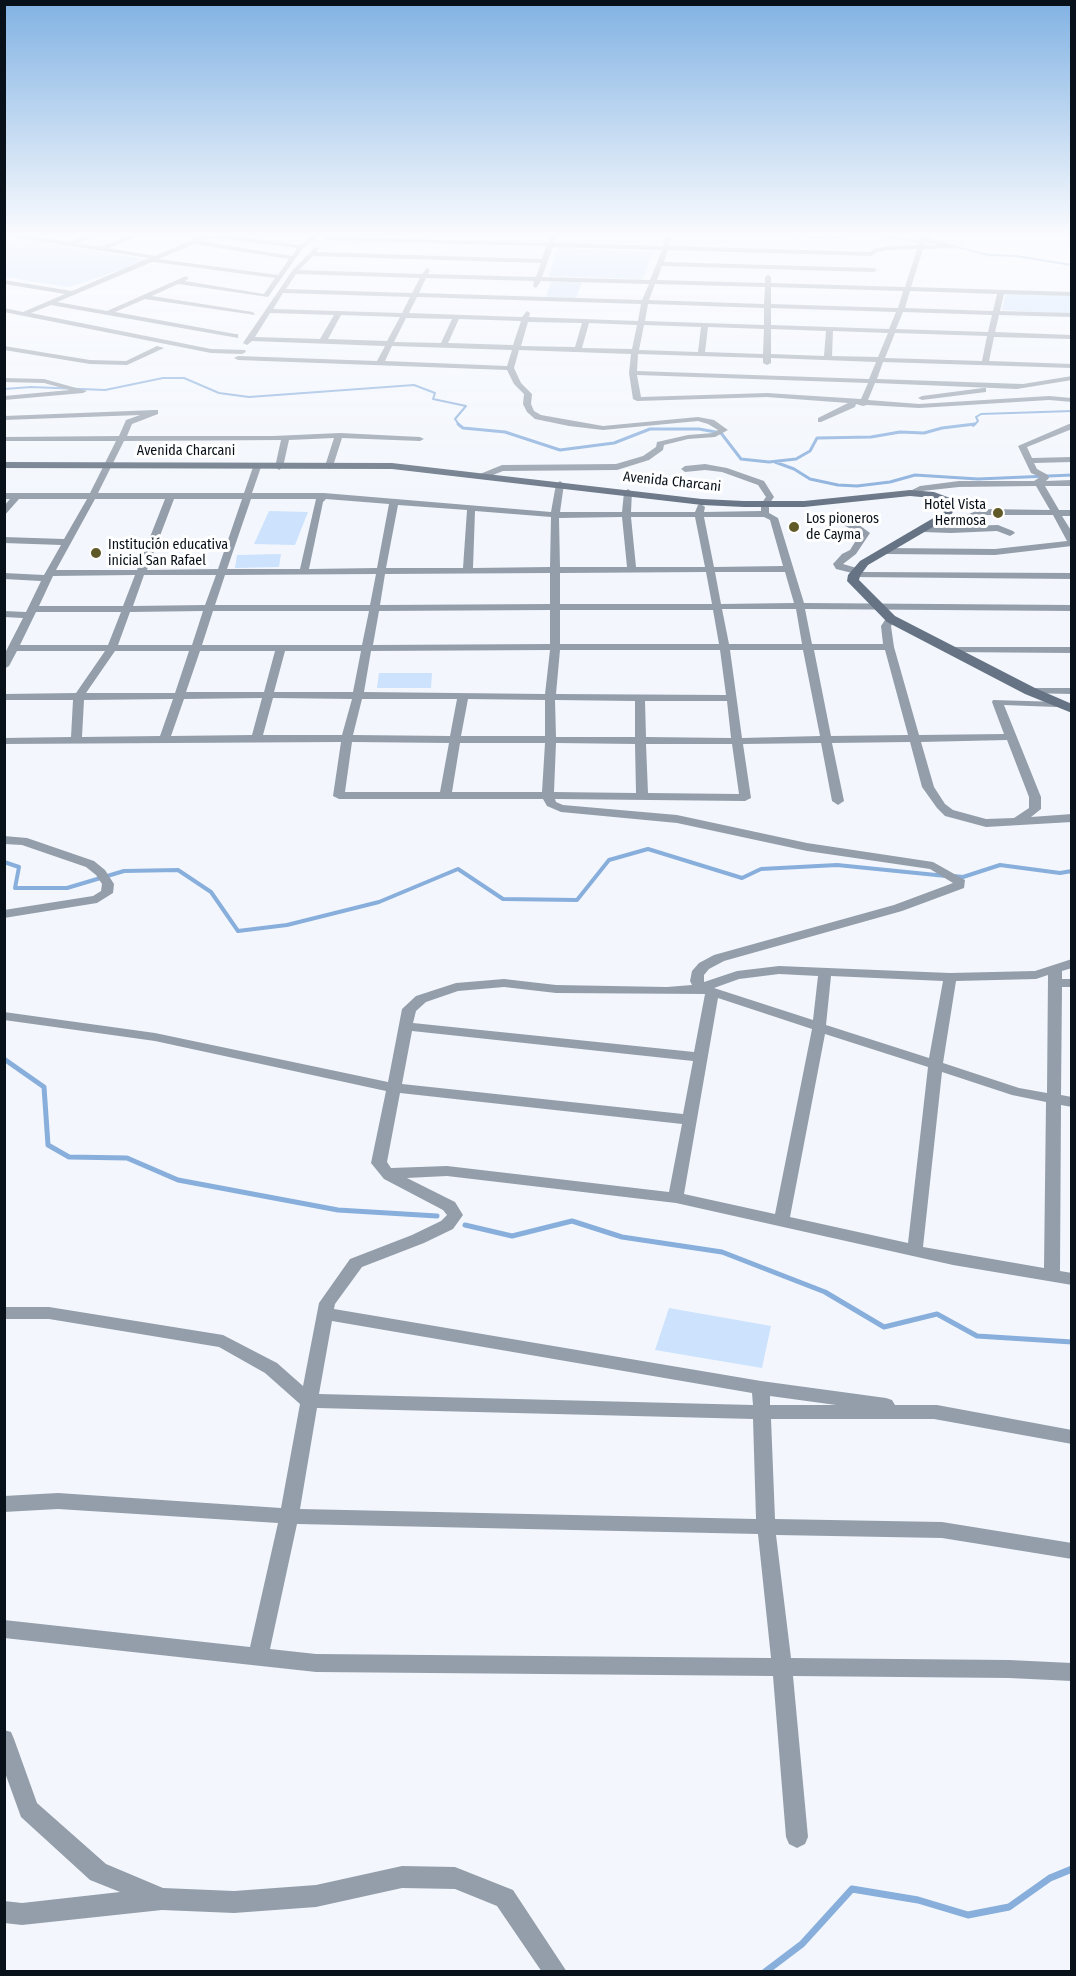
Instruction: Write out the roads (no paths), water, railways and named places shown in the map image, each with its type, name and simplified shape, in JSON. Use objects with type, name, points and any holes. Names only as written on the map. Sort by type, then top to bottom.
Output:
[{"type":"main road","name":"Avenida Charcani","points":[[4,465],[392,466],[765,509],[910,494],[934,495],[941,497],[948,504],[950,508],[946,515],[870,559],[855,573]]},
{"type":"main road","points":[[855,573],[853,581],[891,620],[1071,710]]},
{"type":"street","points":[[57,325],[160,348],[202,354],[211,351]]},
{"type":"street","points":[[85,325],[211,351],[242,352]]},
{"type":"street","points":[[175,325],[235,336]]},
{"type":"street","points":[[259,325],[238,357],[510,368]]},
{"type":"street","points":[[323,341],[332,325]]},
{"type":"street","points":[[380,363],[399,325]]},
{"type":"street","points":[[444,345],[452,325]]},
{"type":"street","points":[[483,476],[502,468],[617,467],[646,458],[660,448],[660,444],[688,437],[716,435],[724,430],[711,422],[698,419],[603,428],[549,421],[538,417],[531,412],[527,404],[528,394],[518,384],[510,368],[523,325]]},
{"type":"street","points":[[578,350],[585,325]]},
{"type":"street","points":[[642,325],[633,373],[636,398],[639,400],[767,395],[863,404],[943,406],[1049,398],[1071,400]]},
{"type":"street","points":[[701,354],[705,325]]},
{"type":"street","points":[[712,325],[1071,337]]},
{"type":"street","points":[[863,404],[894,325]]},
{"type":"street","points":[[985,363],[994,325]]},
{"type":"street","points":[[767,327],[767,395]]},
{"type":"street","points":[[828,358],[830,329]]},
{"type":"street","points":[[250,339],[1071,366]]},
{"type":"street","points":[[4,348],[90,362],[127,363],[160,348]]},
{"type":"street","points":[[633,373],[767,375],[1025,386]]},
{"type":"street","points":[[884,404],[1071,378]]},
{"type":"street","points":[[4,380],[44,381],[82,391],[6,397]]},
{"type":"street","points":[[820,420],[852,403]]},
{"type":"street","points":[[4,418],[155,412],[129,422],[109,466],[49,575],[6,661]]},
{"type":"street","points":[[1039,483],[1038,481],[1044,478],[1044,475],[1034,471],[1022,446],[1071,426]]},
{"type":"street","points":[[4,439],[286,437],[297,435],[420,439]]},
{"type":"street","points":[[329,466],[336,440],[340,435]]},
{"type":"street","points":[[279,467],[286,437]]},
{"type":"street","points":[[1029,461],[1071,459]]},
{"type":"street","points":[[165,738],[198,647],[257,467]]},
{"type":"street","points":[[685,469],[705,467],[724,470],[760,483],[771,497],[765,509]]},
{"type":"street","points":[[885,551],[995,552],[1025,550],[1071,542],[1058,513],[1039,483]]},
{"type":"street","points":[[910,494],[920,489],[959,484],[1071,483]]},
{"type":"street","points":[[560,484],[555,515],[555,648],[550,698],[551,740],[548,795],[551,804],[561,808],[677,819],[807,847],[933,866],[959,880],[960,885],[898,908],[719,958],[704,966],[697,974],[697,981],[706,990],[701,1057],[676,1198]]},
{"type":"street","points":[[628,492],[626,514],[632,571]]},
{"type":"street","points":[[76,741],[79,696],[111,649],[171,495]]},
{"type":"street","points":[[4,496],[324,496],[471,510],[555,515],[699,514],[765,509],[774,518],[800,607],[838,801]]},
{"type":"street","points":[[4,513],[16,496]]},
{"type":"street","points":[[304,572],[319,501],[324,496]]},
{"type":"street","points":[[394,503],[379,572],[358,695],[347,738],[339,796],[548,795],[745,798],[725,648],[699,514],[702,502]]},
{"type":"street","points":[[468,572],[471,510]]},
{"type":"street","points":[[951,530],[967,518],[981,512],[1071,513]]},
{"type":"street","points":[[839,517],[865,533],[854,550],[838,564],[839,567],[855,573],[1071,576]]},
{"type":"street","points":[[922,529],[998,528],[1010,532]]},
{"type":"street","points":[[4,540],[68,542]]},
{"type":"street","points":[[854,550],[870,559]]},
{"type":"street","points":[[4,576],[221,572],[789,569]]},
{"type":"street","points":[[4,614],[209,608],[554,609],[877,606],[1071,608]]},
{"type":"street","points":[[891,620],[886,626],[889,647],[928,787],[941,806],[949,813],[986,823],[1071,818]]},
{"type":"street","points":[[257,738],[281,647]]},
{"type":"street","points":[[13,648],[889,647]]},
{"type":"street","points":[[948,650],[1071,650]]},
{"type":"street","points":[[1030,691],[1071,691]]},
{"type":"street","points":[[4,697],[268,694],[730,698]]},
{"type":"street","points":[[445,795],[462,696]]},
{"type":"street","points":[[640,698],[642,797]]},
{"type":"street","points":[[1013,823],[1035,809],[1035,797],[997,702],[1056,704]]},
{"type":"street","points":[[4,741],[165,738],[455,738],[736,741],[1010,737]]},
{"type":"street","points":[[4,840],[23,841],[90,864],[104,878],[107,893],[98,899],[4,914]]},
{"type":"street","points":[[1052,1276],[1053,1099],[1061,979],[1071,963]]},
{"type":"street","points":[[706,990],[737,975],[779,970],[950,976],[1036,975],[1061,979]]},
{"type":"street","points":[[781,1222],[819,1029],[825,972]]},
{"type":"street","points":[[915,1251],[935,1065],[950,976]]},
{"type":"street","points":[[258,1657],[289,1516],[327,1303],[356,1263],[418,1239],[451,1220],[449,1206],[387,1173],[379,1163],[409,1009],[421,999],[456,987],[504,983],[556,989],[706,990],[819,1029],[1017,1092],[1071,1102]]},
{"type":"street","points":[[4,1016],[155,1037],[393,1088],[690,1120]]},
{"type":"street","points":[[405,1026],[701,1057]]},
{"type":"street","points":[[387,1173],[447,1171],[676,1198],[915,1251],[1071,1279]]},
{"type":"street","points":[[4,1313],[49,1313],[223,1341],[271,1368],[309,1401],[762,1412],[938,1412]]},
{"type":"street","points":[[325,1314],[761,1388],[938,1412],[1071,1437]]},
{"type":"street","points":[[761,1388],[766,1526],[782,1666],[797,1837]]},
{"type":"street","points":[[4,1504],[58,1501],[345,1519],[942,1530],[1071,1551]]},
{"type":"street","points":[[4,1629],[316,1663],[782,1666],[1071,1671]]},
{"type":"street","points":[[4,1739],[29,1810],[98,1872],[163,1899]]},
{"type":"street","points":[[4,1912],[22,1914],[163,1899],[234,1902],[316,1896],[402,1877],[455,1878],[506,1898],[556,1971]]},
{"type":"waterway","points":[[4,389],[31,387],[105,390],[163,378],[184,378],[219,393],[249,397],[414,385],[435,393],[433,399],[466,406],[455,419],[459,425]]},
{"type":"waterway","points":[[975,424],[978,421],[976,417],[981,414],[1072,411]]},
{"type":"waterway","points":[[459,425],[463,428],[505,432],[560,450],[614,443],[650,429],[699,429],[721,433],[741,459],[769,462],[796,459],[810,451],[817,438],[871,437],[900,432],[924,433],[975,424]]},
{"type":"waterway","points":[[775,462],[794,469],[810,479],[838,485],[857,486],[890,482],[915,475],[978,479],[1072,475]]},
{"type":"waterway","points":[[4,862],[19,867],[15,888],[67,888],[124,871],[178,870],[211,892],[238,931],[287,925],[379,902],[458,869],[503,899],[577,900],[609,860],[648,849],[742,878],[761,869],[837,865],[946,876]]},
{"type":"waterway","points":[[954,876],[963,877],[1000,865],[1060,873],[1072,871]]},
{"type":"waterway","points":[[4,1059],[44,1087],[48,1145],[69,1157],[127,1158],[178,1180],[338,1210],[437,1216]]},
{"type":"waterway","points":[[465,1225],[512,1236],[572,1221],[622,1237],[722,1252],[825,1292],[884,1327],[937,1314],[977,1336],[1072,1342]]},
{"type":"waterway","points":[[765,1972],[802,1944],[852,1889],[918,1900],[968,1915],[1009,1907],[1050,1878],[1072,1869]]},
{"type":"place","name":"Hotel Vista Hermosa","points":[[998,513]]},
{"type":"place","name":"Los pioneros de Cayma","points":[[794,527]]},
{"type":"place","name":"Institución educativa inicial San Rafael","points":[[96,553]]}]
